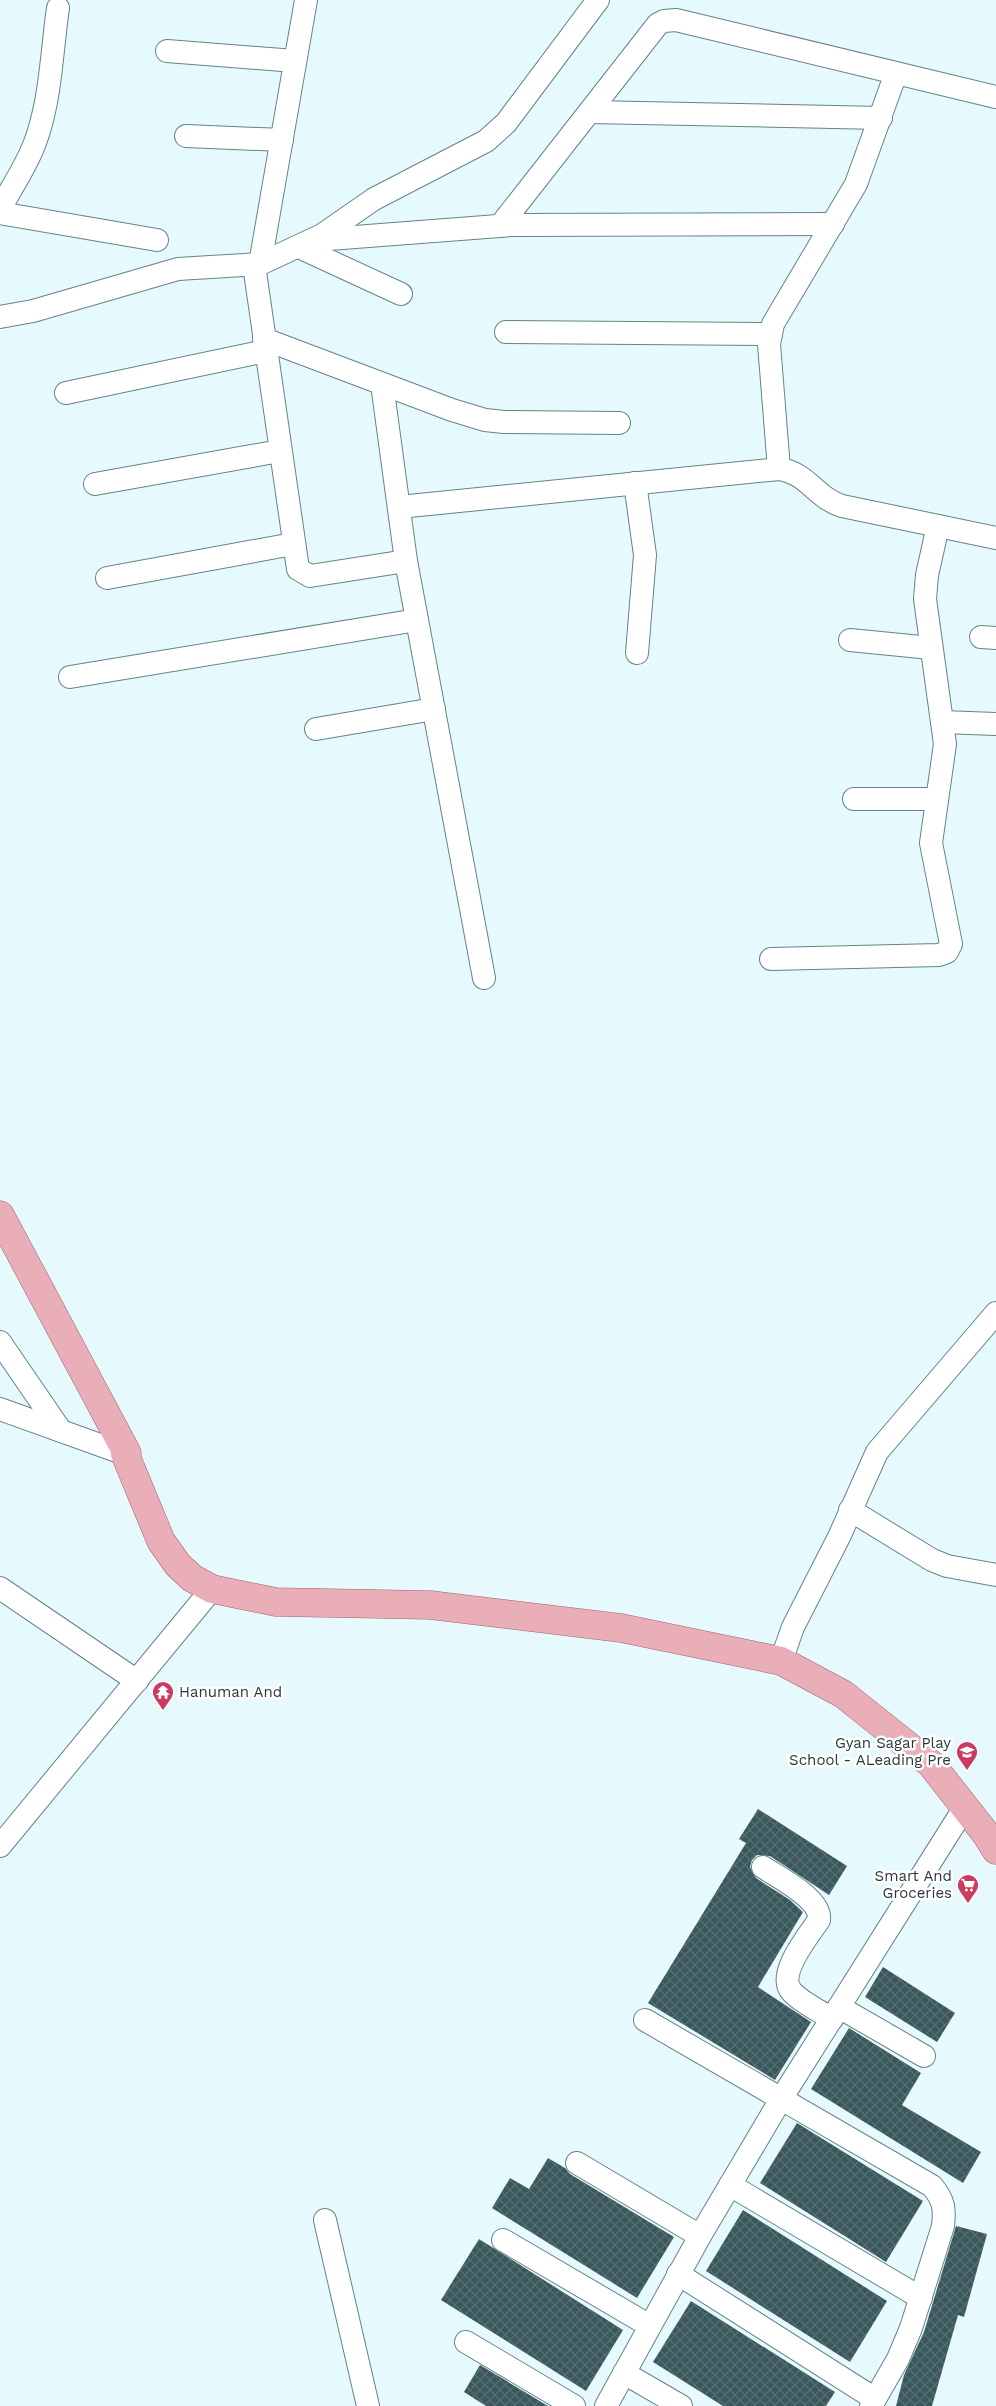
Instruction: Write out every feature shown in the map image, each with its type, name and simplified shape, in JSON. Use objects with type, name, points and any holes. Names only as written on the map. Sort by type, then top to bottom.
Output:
[{"type":"main road","points":[[0,1215],[127,1453],[125,1454],[161,1541],[178,1565],[192,1578],[212,1589],[276,1602],[430,1605],[621,1628],[781,1661],[843,1694],[931,1764],[996,1850]]},
{"type":"street","points":[[306,0],[282,140],[257,265],[265,345],[293,544],[298,569],[310,576],[406,561]]},
{"type":"street","points":[[0,317],[39,309],[178,269],[257,265],[306,244],[382,194],[486,142],[506,123],[598,0]]},
{"type":"street","points":[[58,8],[43,113],[38,134],[10,169],[0,211],[157,240]]},
{"type":"street","points":[[500,226],[664,21],[676,20],[996,96]]},
{"type":"street","points":[[167,51],[295,61]]},
{"type":"street","points":[[779,469],[769,344],[770,334],[778,315],[856,184],[896,73]]},
{"type":"street","points":[[590,112],[881,118]]},
{"type":"street","points":[[186,136],[282,140]]},
{"type":"street","points":[[306,244],[500,226],[833,224]]},
{"type":"street","points":[[306,244],[402,294]]},
{"type":"street","points":[[506,332],[770,334]]},
{"type":"street","points":[[66,393],[265,345],[484,420],[504,422],[619,423]]},
{"type":"street","points":[[382,384],[406,561],[484,978]]},
{"type":"street","points":[[95,484],[280,450]]},
{"type":"street","points":[[399,508],[779,469],[792,471],[804,477],[834,504],[996,538]]},
{"type":"street","points":[[635,483],[645,555],[637,653]]},
{"type":"street","points":[[771,959],[939,955],[946,952],[951,944],[951,936],[931,843],[945,756],[925,588],[938,526]]},
{"type":"street","points":[[107,578],[293,544]]},
{"type":"street","points":[[70,676],[417,620]]},
{"type":"street","points":[[850,640],[931,648]]},
{"type":"street","points":[[316,729],[434,709]]},
{"type":"street","points":[[942,722],[996,724]]},
{"type":"street","points":[[854,799],[937,798]]},
{"type":"street","points":[[781,1661],[793,1626],[838,1537],[871,1463],[885,1441],[996,1313]]},
{"type":"street","points":[[0,1342],[61,1431]]},
{"type":"street","points":[[0,1409],[125,1454]]},
{"type":"street","points":[[850,1510],[932,1560],[947,1566],[996,1575]]},
{"type":"street","points":[[0,1588],[137,1681]]},
{"type":"street","points":[[0,1846],[212,1589]]},
{"type":"street","points":[[606,2406],[678,2274],[781,2099],[965,1807]]},
{"type":"street","points":[[763,1867],[814,1902],[820,1913],[819,1920],[787,1971],[787,1982],[792,1992],[924,2056]]},
{"type":"street","points":[[645,2020],[932,2186],[942,2197],[945,2209],[943,2226],[921,2298],[898,2359],[873,2402],[678,2274]]},
{"type":"street","points":[[577,2163],[700,2236]]},
{"type":"street","points":[[730,2185],[921,2298]]},
{"type":"street","points":[[325,2220],[368,2406]]},
{"type":"street","points":[[502,2240],[650,2326]]},
{"type":"street","points":[[466,2342],[574,2406]]},
{"type":"street","points":[[624,2373],[681,2406]]},
{"type":"building","points":[[758,1809],[847,1866],[829,1895],[770,1856],[757,1855],[752,1860],[750,1867],[756,1878],[790,1900],[803,1912],[758,1987],[811,2022],[775,2080],[648,2003],[746,1843],[739,1839]]},
{"type":"building","points":[[883,1967],[955,2013],[937,2042],[865,1997]]},
{"type":"building","points":[[849,2028],[921,2073],[902,2105],[981,2152],[963,2183],[811,2089]]},
{"type":"building","points":[[797,2123],[923,2201],[886,2262],[760,2183]]},
{"type":"building","points":[[548,2158],[565,2168],[570,2174],[674,2237],[637,2298],[492,2208],[510,2178],[529,2189]]},
{"type":"building","points":[[743,2210],[887,2301],[850,2362],[706,2271]]},
{"type":"building","points":[[956,2226],[987,2234],[964,2317],[958,2315],[932,2406],[896,2406],[904,2375],[924,2332]]},
{"type":"building","points":[[479,2239],[623,2330],[586,2391],[441,2300]]},
{"type":"building","points":[[691,2301],[835,2392],[826,2406],[723,2406],[653,2362]]},
{"type":"building","points":[[480,2365],[548,2406],[486,2406],[464,2392]]},
{"type":"place","name":"Hanuman And","points":[[163,1711]]},
{"type":"place","name":"Gyan Sagar Play School - ALeading Pre","points":[[967,1771]]},
{"type":"place","name":"Smart And Groceries","points":[[968,1904]]}]
